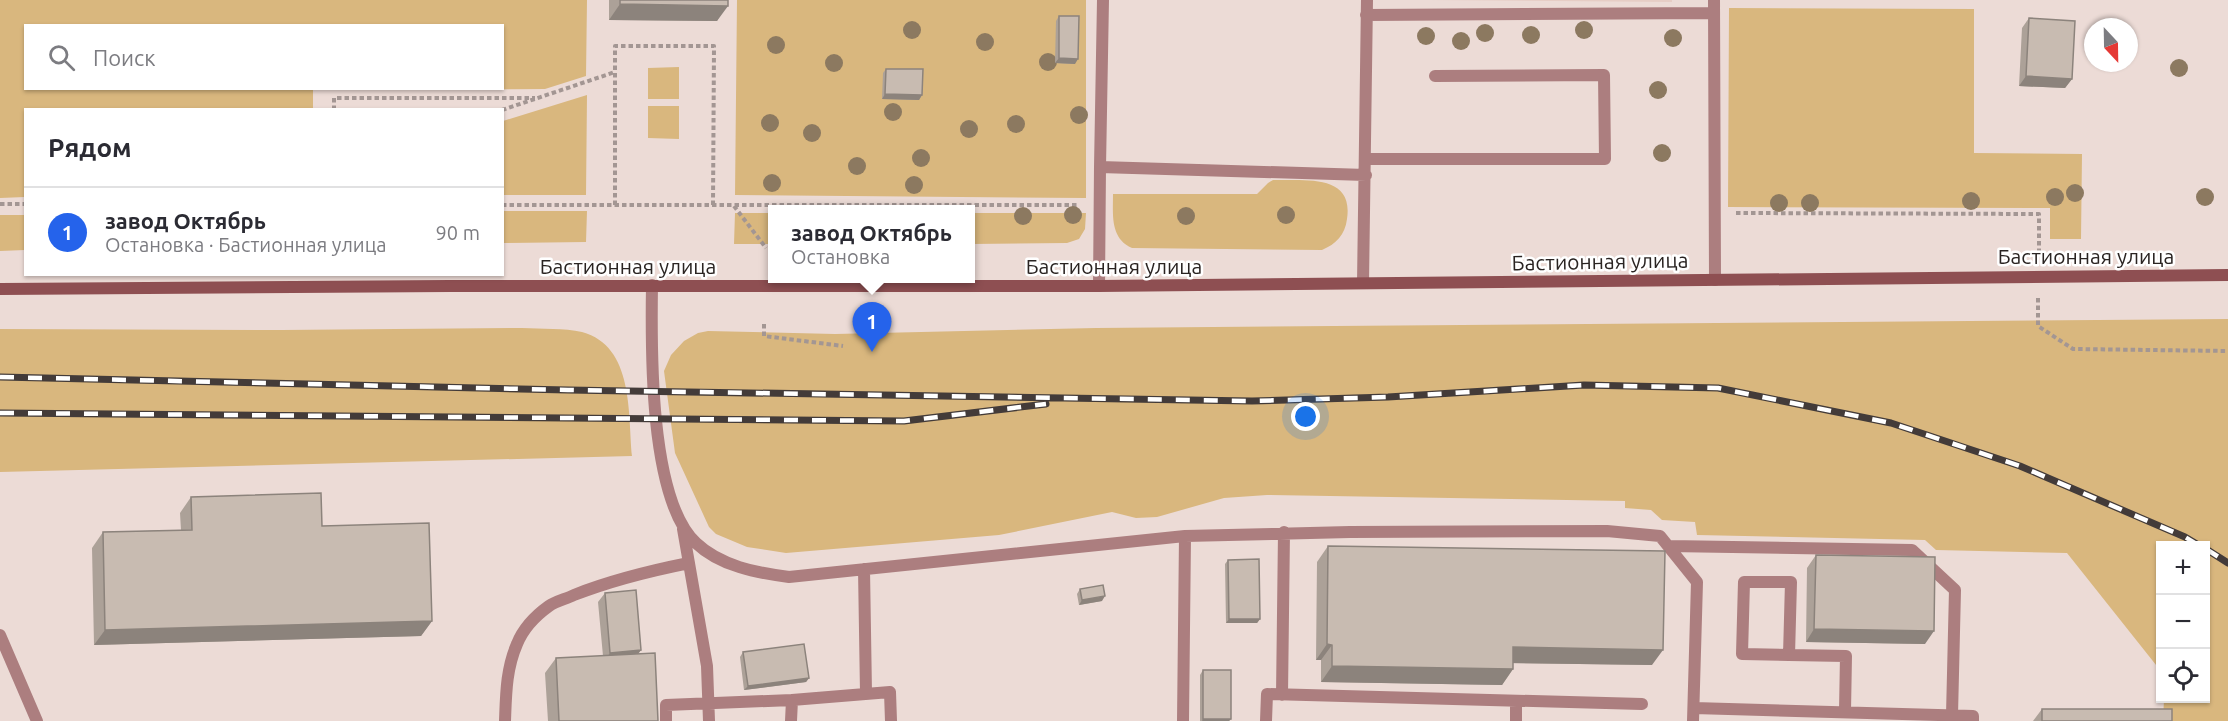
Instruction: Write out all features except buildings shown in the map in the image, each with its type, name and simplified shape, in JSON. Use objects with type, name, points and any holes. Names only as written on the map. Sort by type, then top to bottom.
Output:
[{"type":"main road","name":"Бастионная улица","points":[[0,289],[652,285],[1099,286],[2228,275]]},
{"type":"lane","points":[[1099,286],[1103,0]]},
{"type":"lane","points":[[1363,283],[1367,0]]},
{"type":"lane","points":[[1366,15],[1714,6],[1715,280]]},
{"type":"lane","points":[[1366,159],[1605,159],[1604,75],[1435,76]]},
{"type":"lane","points":[[1100,167],[1366,176]]},
{"type":"lane","points":[[652,285],[651,367],[660,454],[668,486],[683,528],[706,666],[709,721]]},
{"type":"lane","points":[[683,528],[711,555],[760,573],[789,577],[1185,536],[1284,532],[1607,531],[1660,536],[1697,582],[1694,715],[1845,711],[1973,716],[1973,721]]},
{"type":"lane","points":[[1282,695],[1284,532]]},
{"type":"lane","points":[[1183,721],[1185,536]]},
{"type":"lane","points":[[1669,546],[1912,550],[1955,590],[1952,715]]},
{"type":"lane","points":[[505,721],[507,681],[512,659],[517,643],[531,621],[550,605],[593,588],[630,575],[689,563]]},
{"type":"lane","points":[[864,568],[866,693]]},
{"type":"lane","points":[[1789,655],[1791,582],[1744,582],[1742,654],[1789,655],[1846,656],[1845,711]]},
{"type":"lane","points":[[0,635],[37,721]]},
{"type":"lane","points":[[666,721],[666,705],[792,700],[890,692],[891,721]]},
{"type":"lane","points":[[1266,721],[1267,694],[1642,704]]},
{"type":"lane","points":[[792,700],[792,721]]},
{"type":"lane","points":[[1516,702],[1516,721]]},
{"type":"path","points":[[615,205],[615,46],[714,46],[713,205]]},
{"type":"path","points":[[504,109],[615,72]]},
{"type":"path","points":[[334,108],[334,98],[535,98]]},
{"type":"path","points":[[0,204],[24,204]]},
{"type":"path","points":[[504,205],[768,205]]},
{"type":"path","points":[[734,205],[766,248]]},
{"type":"path","points":[[975,206],[1100,206]]},
{"type":"path","points":[[764,324],[764,336],[843,346]]},
{"type":"shaded area","points":[[0,0],[587,0],[586,76],[545,89],[504,89],[504,24],[24,24],[24,90],[313,90],[313,108],[24,108],[24,197],[0,198]]},
{"type":"shaded area","points":[[737,0],[1086,0],[1086,198],[735,195]]},
{"type":"shaded area","points":[[1428,0],[1672,0],[1672,2]]},
{"type":"shaded area","points":[[1729,8],[1974,9],[1974,153],[2082,154],[2081,239],[2050,239],[2050,208],[1728,207]]},
{"type":"shaded area","points":[[679,67],[679,99],[648,99],[648,68]]},
{"type":"shaded area","points":[[587,95],[586,195],[504,195],[504,121]]},
{"type":"shaded area","points":[[648,106],[679,106],[679,139],[648,138]]},
{"type":"shaded area","points":[[1273,180],[1324,183],[1335,187],[1343,194],[1347,204],[1347,219],[1339,238],[1322,250],[1132,248],[1125,244],[1116,232],[1113,218],[1113,194],[1257,194]]},
{"type":"shaded area","points":[[504,211],[587,211],[586,242],[504,243]]},
{"type":"shaded area","points":[[735,213],[768,213],[768,244],[734,244]]},
{"type":"shaded area","points":[[975,213],[1086,213],[1085,229],[1079,239],[1067,243],[975,244]]},
{"type":"shaded area","points":[[0,215],[24,215],[24,250],[0,251]]},
{"type":"shaded area","points":[[2228,319],[2228,721],[2163,721],[2164,703],[2210,703],[2210,541],[2156,541],[2156,665],[2067,553],[1936,550],[1925,540],[1697,535],[1695,522],[1662,520],[1651,510],[1625,508],[1625,501],[1267,495],[1224,498],[1157,517],[1136,518],[1112,512],[999,535],[786,553],[747,547],[716,534],[709,527],[675,453],[664,371],[671,355],[684,341],[698,333],[708,331],[835,334],[1096,328]]},
{"type":"shaded area","points":[[522,328],[582,332],[599,340],[611,351],[620,366],[625,384],[632,456],[0,472],[0,329]]},
{"type":"railway","points":[[0,377],[568,390],[1252,401],[1388,397],[1584,385],[1718,388],[1891,423],[2020,466],[2192,541]]},
{"type":"railway","points":[[0,413],[904,421],[1046,404]]},
{"type":"railway","points":[[2210,552],[2228,563]]},
{"type":"place","name":"завод Октябрь","points":[[872,352]]}]
